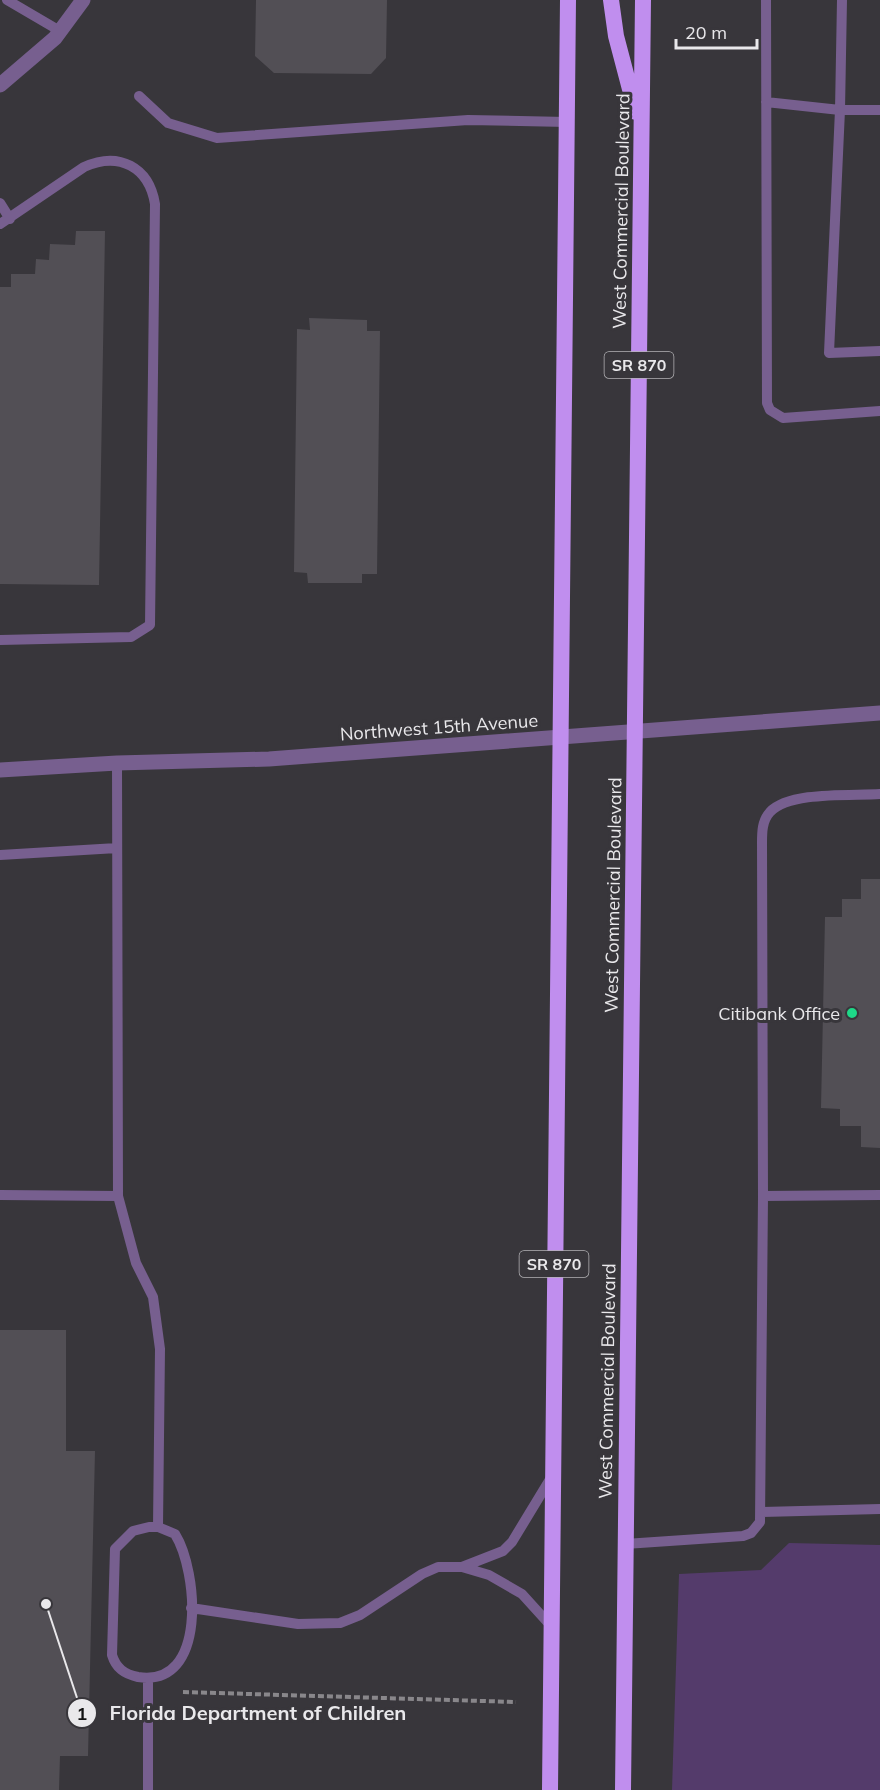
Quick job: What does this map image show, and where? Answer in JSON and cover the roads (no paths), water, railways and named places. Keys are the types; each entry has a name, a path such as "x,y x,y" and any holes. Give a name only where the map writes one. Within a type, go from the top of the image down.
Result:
{"highway":[{"name":"SR 870","path":"550,1790 568,0"},
{"path":"611,0 616,36 641,133"},
{"name":"West Commercial Boulevard","path":"623,1790 643,0"}],"street":[{"path":"0,85 60,31 82,0"},
{"name":"Northwest 15th Avenue","path":"0,770 117,763 269,759 880,713"}],"lane":[{"path":"7,0 60,31"},
{"path":"766,0 767,403 770,410 783,418 880,411"},
{"path":"842,0 840,110 829,353 880,351"},
{"path":"139,96 168,123 217,138 468,120 567,122"},
{"path":"766,102 840,110 880,110"},
{"path":"0,203 5,221 84,166 98,160 130,166 146,177 153,190 155,204 150,625 131,637 0,640"},
{"path":"117,763 118,1196 136,1263 153,1297 157,1320 160,1349 158,1527"},
{"path":"625,1544 743,1536 756,1528 762,1512 762,827 769,813 780,804 798,799 880,794"},
{"path":"0,855 117,848"},
{"path":"0,1195 118,1196"},
{"path":"763,1196 880,1195"},
{"path":"462,1567 503,1551 552,1476"},
{"path":"762,1512 880,1509"},
{"path":"158,1527 175,1534 183,1549 189,1573 192,1608 189,1640 184,1654 168,1674 158,1678 148,1678 122,1671 115,1664 112,1655 113,1557 121,1540 133,1531 158,1527"},
{"path":"192,1608 298,1624 340,1623 360,1615 422,1574 438,1567 462,1567 489,1575 522,1594 551,1626"},
{"path":"148,1678 148,1790"}],"place":[{"name":"Citibank Office","path":"852,1013"},
{"name":"Florida Department of Children","path":"46,1604"}]}
